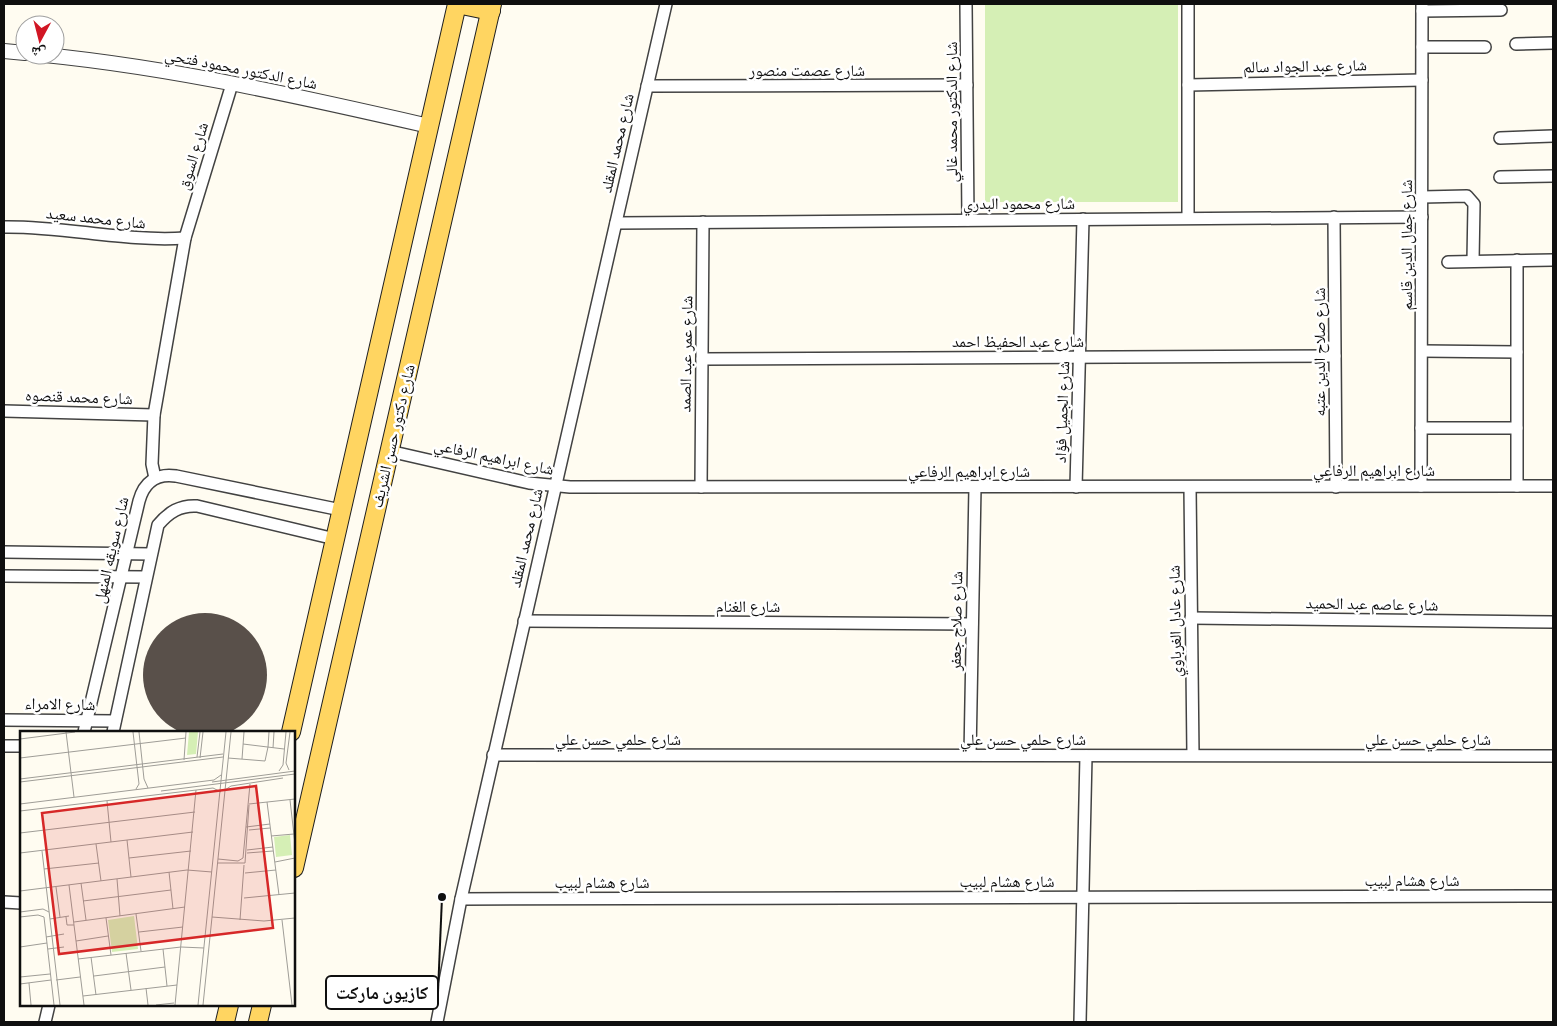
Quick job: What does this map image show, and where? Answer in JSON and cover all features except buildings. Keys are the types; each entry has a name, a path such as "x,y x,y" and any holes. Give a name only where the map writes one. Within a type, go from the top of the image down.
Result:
{"main road":[{"path":"457,4 491,7"},
{"name":"شارع دكتور حسن الشريف","path":"291,731 457,4"},
{"name":"شارع دكتور حسن الشريف","path":"295,864 491,7"},
{"path":"225,1022 229,1006"}],"street":[{"name":"شارع محمد المقلد","path":"437,1022 461,899 493,755 666,4"},
{"name":"شارع الدكتور محمد غالي","path":"966,4 968,220"},
{"path":"1188,4 1188,218"},
{"path":"1422,7 1502,10"},
{"name":"شارع جمال الدين قاسم","path":"1421,486 1422,7"},
{"path":"1516,44 1553,43"},
{"path":"1422,47 1485,47"},
{"name":"شارع الدكتور محمود فتحي","path":"65,58 232,84 429,126"},
{"name":"شارع عبد الجواد سالم","path":"1188,85 1422,80"},
{"name":"شارع السوق","path":"155,478 152,464 154,415 185,238 232,84"},
{"name":"شارع عصمت منصور","path":"647,86 967,85"},
{"path":"1500,138 1553,136"},
{"path":"1500,177 1553,176"},
{"path":"1422,197 1467,196 1472,199 1474,204 1474,261"},
{"name":"شارع صلاح الدين عتبه","path":"1334,217 1336,487"},
{"name":"شارع محمود البدري","path":"616,223 1422,217"},
{"name":"شارع الجميل فؤاد","path":"1076,487 1083,219"},
{"name":"شارع عمر عبد الصمد","path":"700,487 703,222"},
{"name":"شارع محمد سعيد","path":"4,227 48,228 148,240 185,238"},
{"path":"1516,260 1517,486"},
{"path":"1448,262 1553,260"},
{"path":"1422,352 1517,352"},
{"name":"شارع عبد الحفيظ احمد","path":"702,359 1335,356"},
{"name":"شارع محمد قنصوه","path":"4,411 154,415"},
{"path":"1422,428 1517,428"},
{"name":"شارع ابراهيم الرفاعي","path":"389,451 555,486 1553,486"},
{"path":"155,478 176,476 341,510"},
{"name":"شارع سويقه المنهل","path":"86,727 141,495 148,484 155,478"},
{"name":"شارع عادل الغرباوي","path":"1190,486 1193,756"},
{"name":"شارع صلاح جعفر","path":"970,756 975,487"},
{"path":"114,727 158,525 170,513 190,506 335,539"},
{"path":"4,552 151,554"},
{"path":"4,576 146,577"},
{"name":"شارع عاصم عبد الحميد","path":"1191,618 1553,622"},
{"name":"شارع الغنام","path":"524,621 972,624"},
{"name":"شارع الامراء","path":"4,720 86,727 114,727"},
{"path":"4,746 20,746"},
{"name":"شارع حلمي حسن علي","path":"493,755 1553,756"},
{"path":"1080,1022 1086,756"},
{"name":"شارع هشام لبيب","path":"461,899 1553,896"},
{"path":"4,902 20,903"},
{"path":"45,1022 49,1006"}],"green space":[{"path":"985,4 1178,4 1178,202 985,202"}],"place":[{"name":"كازيون ماركت","path":"442,897"}]}
